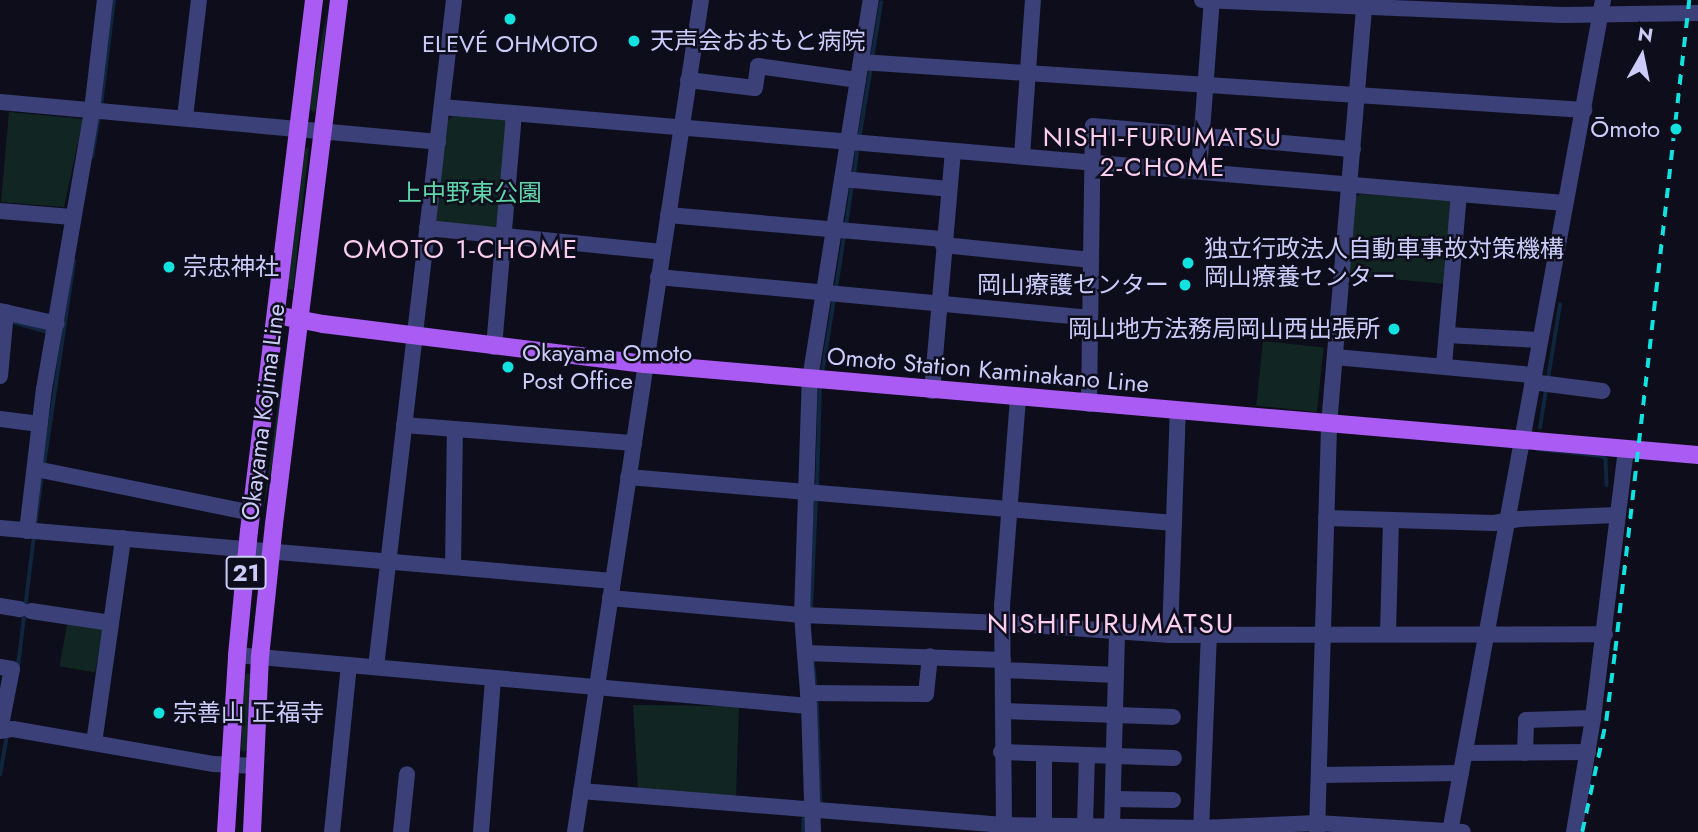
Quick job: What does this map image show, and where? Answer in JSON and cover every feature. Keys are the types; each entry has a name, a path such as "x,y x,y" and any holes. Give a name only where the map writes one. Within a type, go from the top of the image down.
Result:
{"main road":[{"name":"Okayama Kojima Line","path":"226,832 237,655 248,550 314,0"},
{"name":"Okayama Kojima Line","path":"252,832 260,657 339,0"},
{"name":"Omoto Station Kaminakano Line","path":"276,315 414,336 645,364 932,391 1698,455"}],"street":[{"path":"32,531 41,470 40,424 72,217 98,110 105,0"},
{"path":"185,117 199,0"},
{"path":"376,667 454,0"},
{"path":"575,832 701,0"},
{"path":"813,832 812,696 808,615 814,493 810,379 831,295 855,143 858,80 868,62 871,0"},
{"path":"1021,156 1034,0"},
{"path":"1202,0 1602,7 1698,13"},
{"path":"1199,171 1212,0"},
{"path":"1317,827 1329,425 1365,3"},
{"path":"582,791 1000,827 1085,824 1201,830 1317,827 1454,832 1461,773 1506,521 1522,441 1540,381 1539,340 1602,7"},
{"path":"868,62 1584,110"},
{"path":"688,80 755,88 758,66 858,80"},
{"path":"0,102 438,142"},
{"path":"442,107 1564,204"},
{"path":"494,346 514,114"},
{"path":"1089,404 1094,127 1353,149"},
{"path":"932,391 953,151"},
{"path":"849,180 949,190"},
{"path":"1444,365 1459,194"},
{"path":"0,211 72,217"},
{"path":"668,215 841,230 1091,260"},
{"path":"427,228 662,251"},
{"path":"658,278 1090,318"},
{"path":"1,365 4,315 57,324"},
{"path":"1447,335 1539,340"},
{"path":"1335,357 1444,365 1602,391"},
{"path":"1000,827 1003,623 1018,398"},
{"path":"1170,635 1178,411"},
{"path":"0,419 40,424"},
{"path":"404,425 634,443"},
{"path":"453,567 455,429"},
{"path":"1574,832 1605,634 1626,450"},
{"path":"41,470 252,513"},
{"path":"628,477 1174,523"},
{"path":"1326,519 1506,521 1617,515"},
{"path":"1388,634 1391,521"},
{"path":"0,528 453,567 808,615 1003,623 1209,636 1605,634"},
{"path":"94,743 123,538"},
{"path":"0,606 111,623"},
{"path":"1112,825 1116,631"},
{"path":"1201,830 1209,636"},
{"path":"810,653 930,656 1116,674"},
{"path":"237,655 597,687 812,696 926,694 930,656"},
{"path":"332,832 349,665"},
{"path":"0,667 12,669 4,730 230,766 255,766"},
{"path":"481,832 493,678"},
{"path":"1003,711 1173,717"},
{"path":"1525,753 1526,720 1593,718"},
{"path":"1001,752 1174,758"},
{"path":"1465,753 1588,752"},
{"path":"1044,754 1044,826"},
{"path":"1085,824 1087,755"},
{"path":"1319,775 1461,773"},
{"path":"401,832 407,774"},
{"path":"1113,799 1172,800"}],"green space":[{"path":"328,8 316,109 314,113 309,108"},
{"path":"9,112 83,119 64,207 1,202"},
{"name":"上中野東公園","path":"454,115 507,120 500,227 439,225 434,220 446,122"},
{"path":"309,147 293,290 288,289 305,149"},
{"path":"1361,194 1455,201 1447,284 1348,275 1354,198"},
{"path":"1263,341 1324,347 1317,412 1256,406"},
{"path":"285,356 276,444 262,516"},
{"path":"68,619 103,625 95,673 60,666"},
{"path":"245,675 251,675 247,750 243,752"},
{"path":"633,705 739,706 736,797 638,788"}],"waterway":[{"path":"101,106 114,0"},
{"path":"872,60 881,3"},
{"path":"859,139 871,67"},
{"path":"92,157 99,117"},
{"path":"854,174 858,147"},
{"path":"846,226 852,185"},
{"path":"836,288 844,237"},
{"path":"44,465 74,261"},
{"path":"822,374 834,299"},
{"path":"1548,379 1560,305"},
{"path":"13,322 48,332"},
{"path":"817,487 820,387"},
{"path":"1540,428 1546,390"},
{"path":"1537,449 1602,456 1606,459 1607,485"},
{"path":"35,527 42,476"},
{"path":"811,609 816,498"},
{"path":"18,666 34,535"},
{"path":"813,659 816,689"},
{"path":"817,697 821,804"},
{"path":"0,775 7,736"},
{"path":"804,819 804,832"}],"railway":[{"path":"1582,832 1606,721 1689,0"}],"place":[{"name":"ELEVÉ OHMOTO","path":"510,19"},
{"name":"天声会おおもと病院","path":"634,41"},
{"name":"Ōmoto","path":"1676,129"},
{"name":"独立行政法人自動車事故対策機構 岡山療養センター","path":"1188,263"},
{"name":"宗忠神社","path":"169,267"},
{"name":"岡山療護センター","path":"1185,285"},
{"name":"岡山地方法務局岡山西出張所","path":"1394,329"},
{"name":"Okayama Omoto Post Office","path":"508,367"},
{"name":"宗善山 正福寺","path":"159,713"}],"district":[{"name":"NISHI-FURUMATSU 2-CHOME","path":"1163,153"},
{"name":"OMOTO 1-CHOME","path":"461,250"},
{"name":"NISHIFURUMATSU","path":"1111,624"}]}
